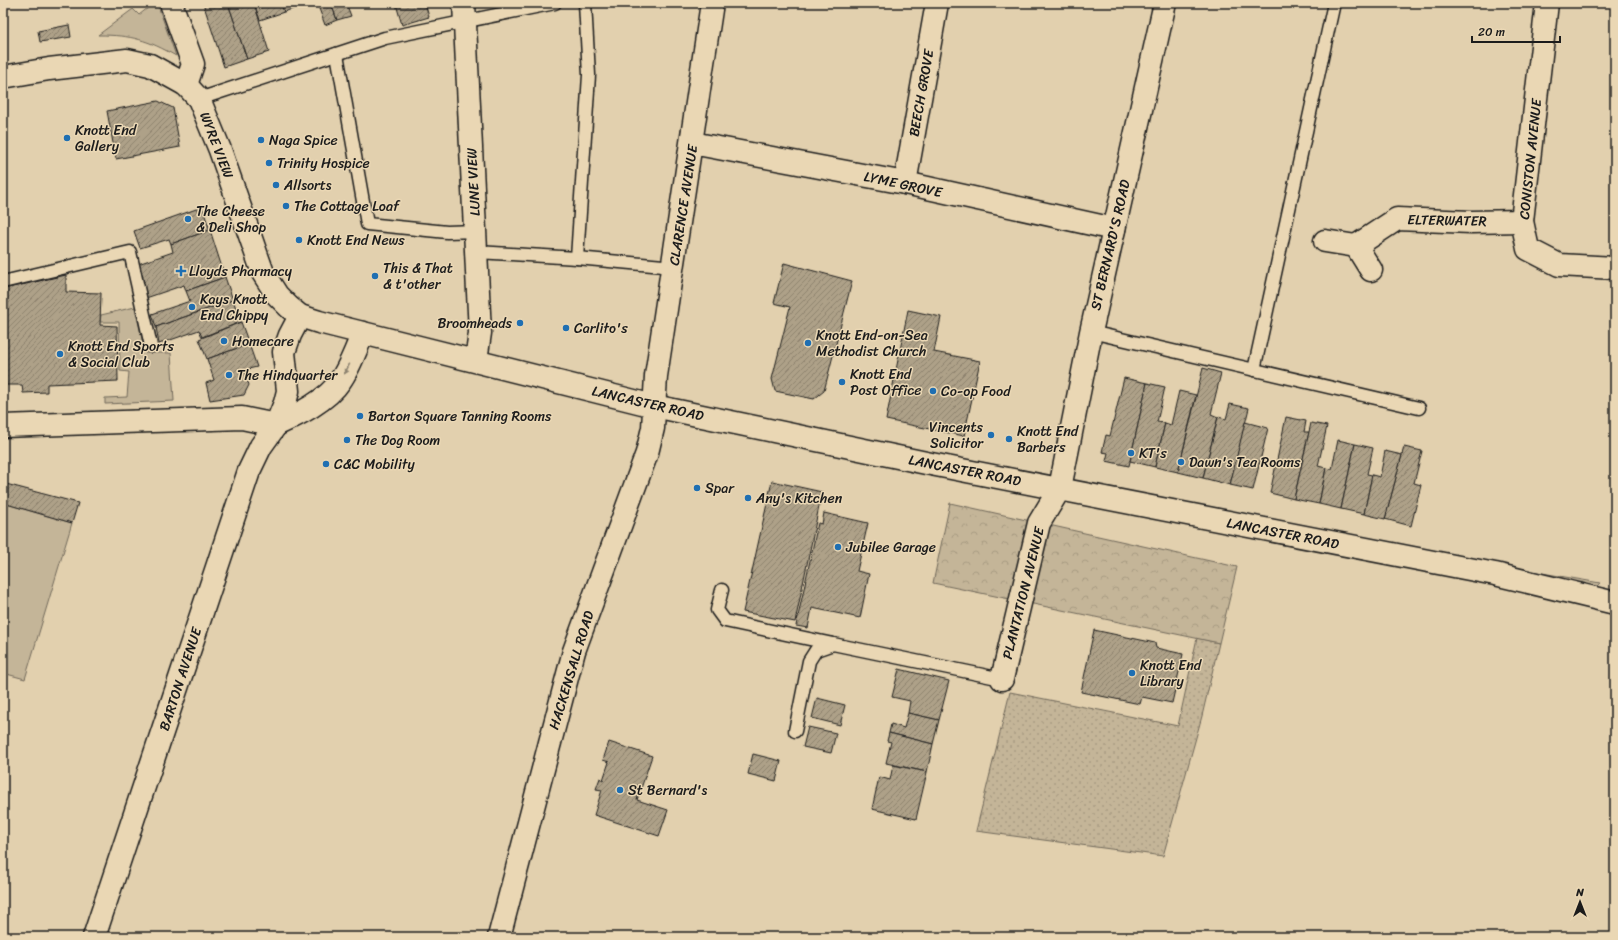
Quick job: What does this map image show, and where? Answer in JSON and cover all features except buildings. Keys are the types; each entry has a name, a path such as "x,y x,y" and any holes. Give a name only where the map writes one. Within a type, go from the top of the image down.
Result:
{"street":[{"path":"171,3 193,64 193,92"},
{"name":"CLARENCE AVENUE","path":"654,406 656,376 674,267 712,3"},
{"name":"BEECH GROVE","path":"905,183 937,3"},
{"name":"ST BERNARD'S ROAD","path":"1060,488 1091,332 1165,3"},
{"name":"CONISTON AVENUE","path":"1546,3 1522,221 1528,249 1559,265 1615,268"},
{"name":"LUNE VIEW","path":"465,12 480,333 476,360"},
{"path":"3,77 49,69 127,60 150,65 193,92"},
{"name":"WYRE VIEW","path":"193,92 220,150 263,273 277,295 309,319"},
{"name":"LYME GROVE","path":"692,143 905,183 1114,229"},
{"name":"ELTERWATER","path":"1356,246 1397,219 1471,222 1522,221"},
{"path":"1326,241 1356,246 1371,270"},
{"path":"276,425 288,391 284,352 290,335 309,319"},
{"name":"LANCASTER ROAD","path":"309,319 654,406 931,464 1495,574 1615,603"},
{"path":"3,426 242,418 276,425 310,407 339,382 363,333"},
{"name":"HACKENSALL ROAD","path":"499,937 574,651 647,453 653,428 654,406"},
{"name":"BARTON AVENUE","path":"94,937 249,471 261,446 276,425"},
{"name":"PLANTATION AVENUE","path":"1002,679 1039,523 1060,488"}],"lane":[{"path":"193,92 337,54 465,12 554,3"},
{"path":"577,258 588,75 585,3"},
{"path":"1254,370 1334,3"},
{"path":"337,54 367,224 447,232 476,242 577,258 674,267"},
{"path":"3,282 130,252 151,346"},
{"path":"1091,332 1420,408"},
{"path":"722,590 717,610 725,621 1002,679"},
{"path":"795,731 809,661 816,650 833,644"}],"green space":[{"path":"154,3 157,3 176,56 148,42 130,37 98,35 133,9 139,15"},
{"path":"135,307 145,353 171,353 174,401 105,404 105,398 127,397 129,372 120,371 119,322 100,322 101,315"},
{"path":"3,503 72,523 25,679 3,673"},
{"path":"950,503 1237,567 1219,643 933,583"},
{"path":"1519,569 1600,583 1596,587"},
{"path":"1197,638 1219,643 1202,716 1163,856 976,831 1010,692 1178,726"}],"place":[{"name":"Knott End Gallery","path":"67,138"},
{"name":"Naga Spice","path":"261,140"},
{"name":"Trinity Hospice","path":"269,163"},
{"name":"Allsorts","path":"276,185"},
{"name":"The Cottage Loaf","path":"286,206"},
{"name":"The Cheese & Deli Shop","path":"188,219"},
{"name":"Knott End News","path":"299,240"},
{"name":"Lloyds Pharmacy","path":"181,271"},
{"name":"This & That & t'other","path":"375,276"},
{"name":"Kays Knott End Chippy","path":"192,307"},
{"name":"Broomheads","path":"520,323"},
{"name":"Carlito's","path":"566,328"},
{"name":"Homecare","path":"224,341"},
{"name":"Knott End-on-Sea Methodist Church","path":"808,343"},
{"name":"Knott End Sports & Social Club","path":"60,354"},
{"name":"The Hindquarter","path":"229,375"},
{"name":"Knott End Post Office","path":"842,382"},
{"name":"Co-op Food","path":"933,391"},
{"name":"Barton Square Tanning Rooms","path":"360,416"},
{"name":"Vincents Solicitor","path":"991,435"},
{"name":"Knott End Barbers","path":"1009,439"},
{"name":"The Dog Room","path":"347,440"},
{"name":"KT's","path":"1131,453"},
{"name":"Dawn's Tea Rooms","path":"1181,462"},
{"name":"C&C Mobility","path":"326,464"},
{"name":"Spar","path":"697,488"},
{"name":"Any's Kitchen","path":"748,498"},
{"name":"Jubilee Garage","path":"838,547"},
{"name":"Knott End Library","path":"1132,673"},
{"name":"St Bernard's","path":"620,790"}]}
